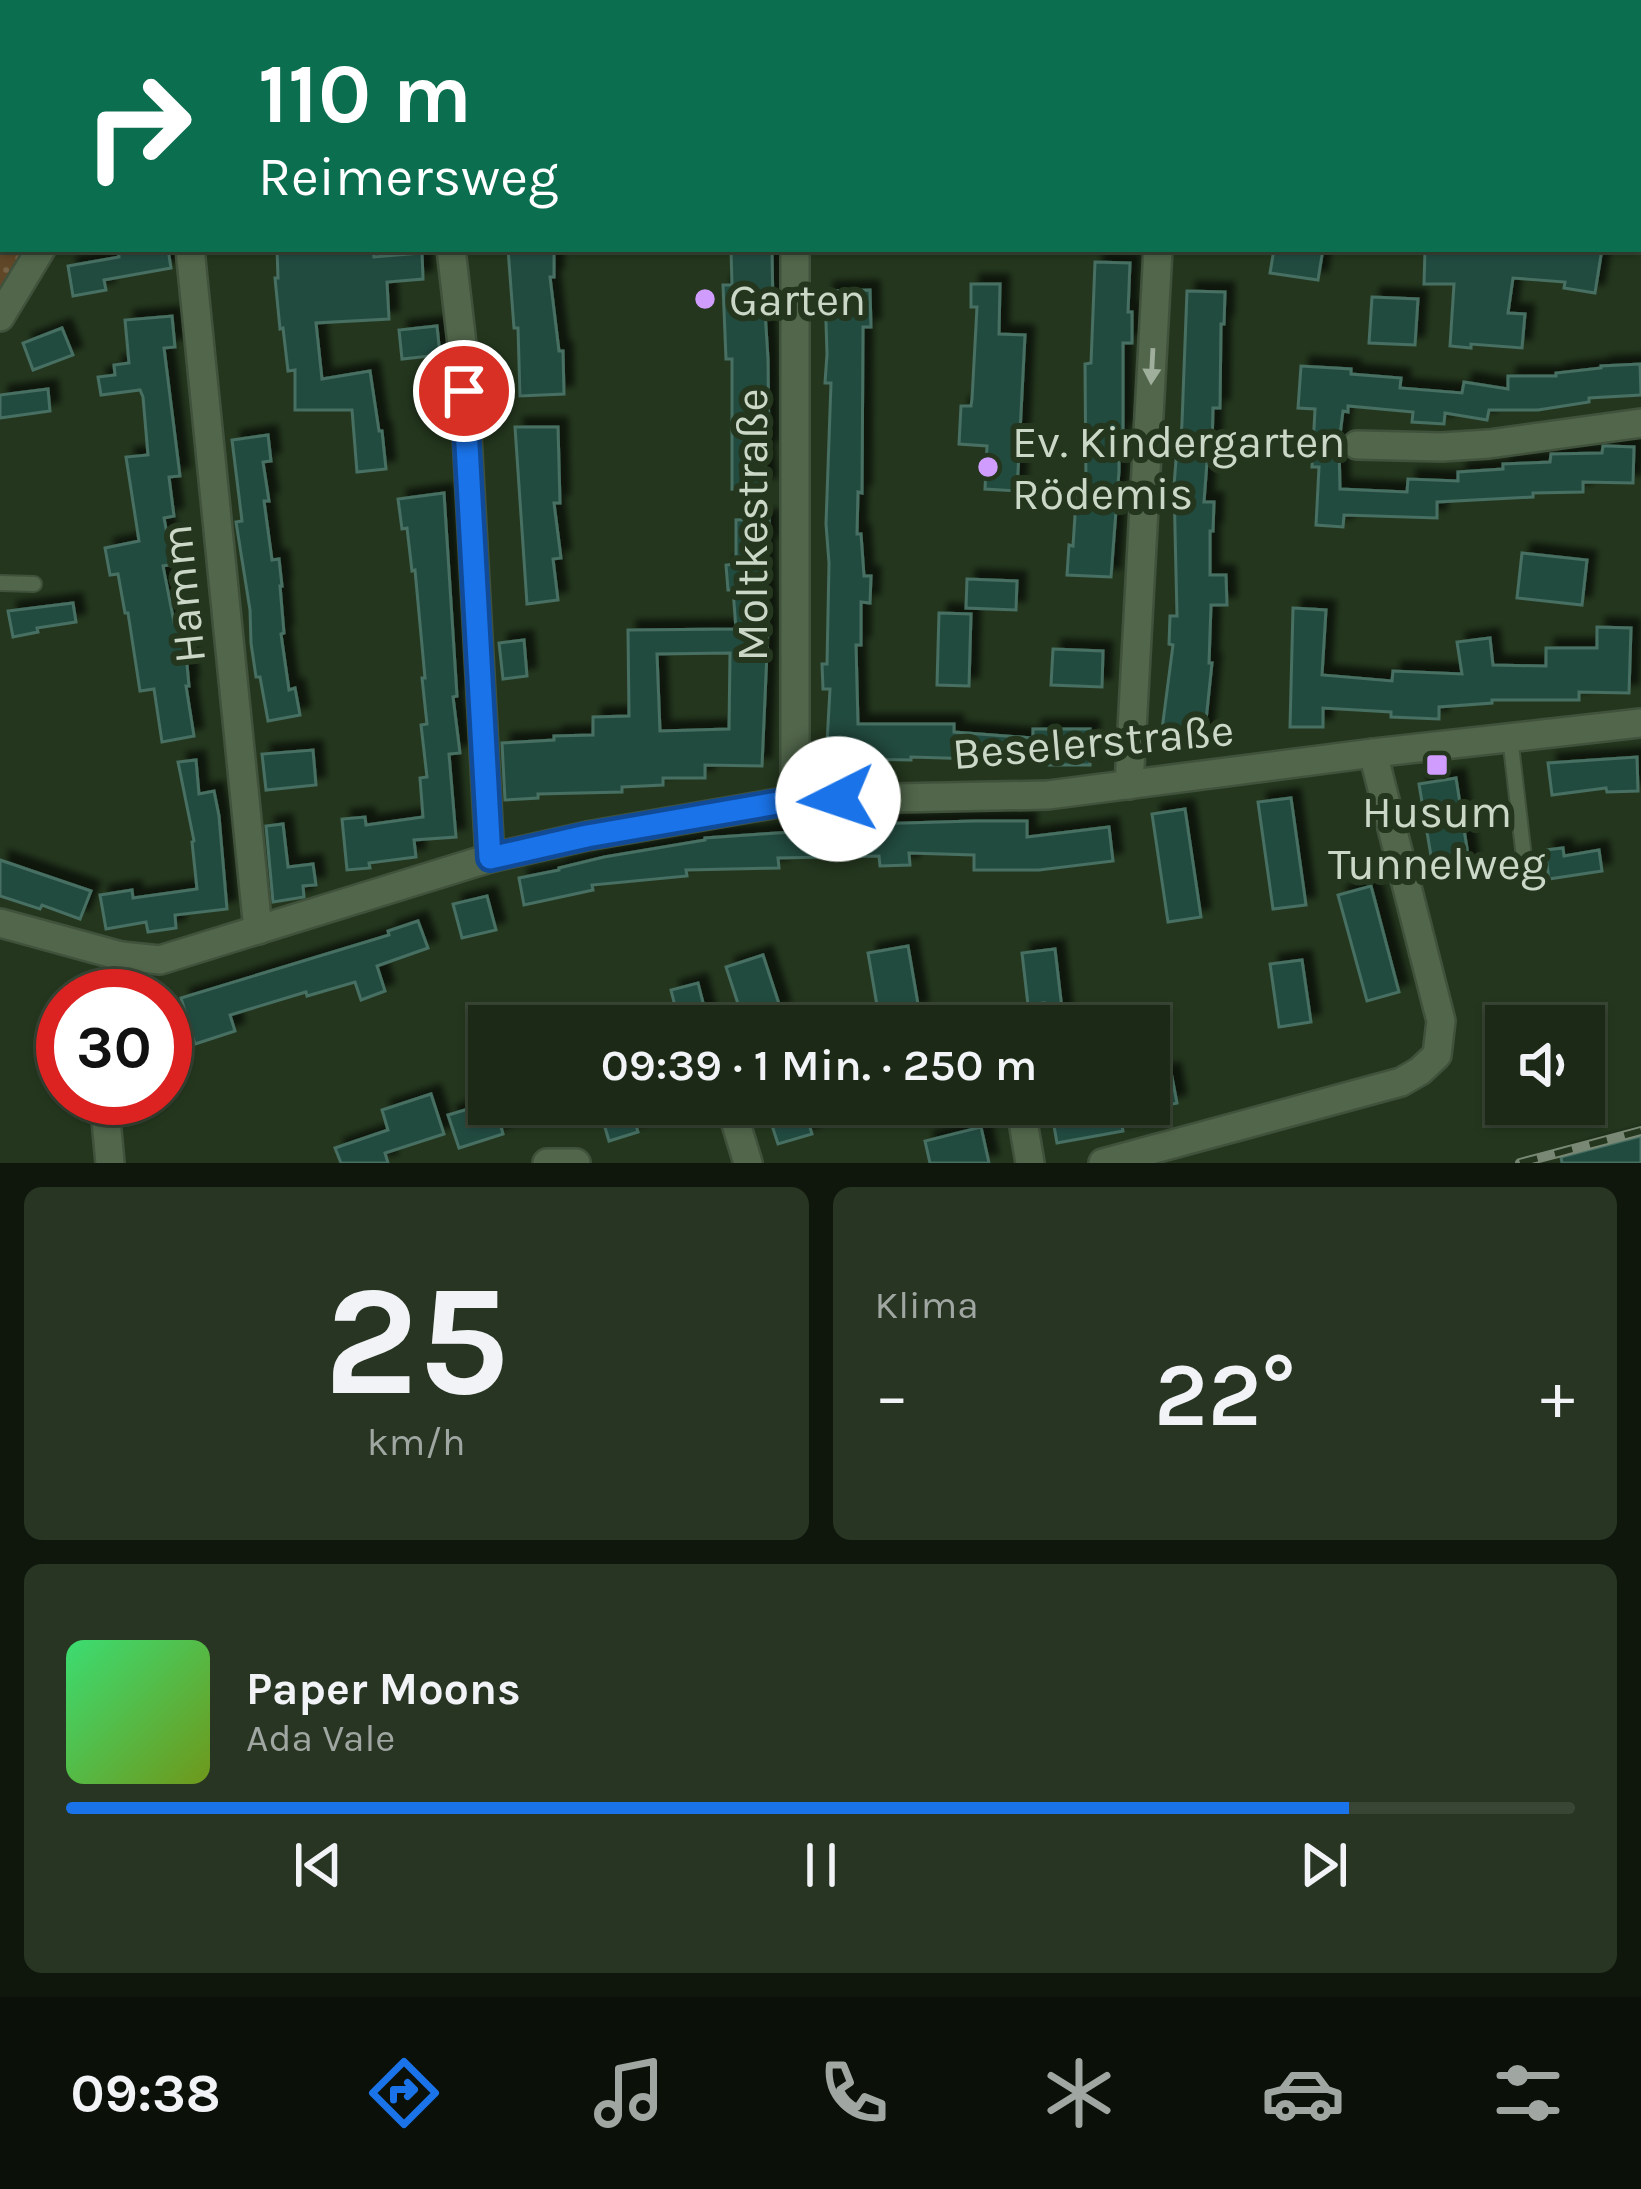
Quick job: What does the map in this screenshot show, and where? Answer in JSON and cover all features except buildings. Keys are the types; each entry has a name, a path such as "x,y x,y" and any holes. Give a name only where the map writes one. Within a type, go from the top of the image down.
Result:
{"street":[{"path":"0,317 38,252"},
{"name":"Hamm","path":"190,252 258,930"},
{"path":"451,252 462,344 490,858"},
{"name":"Moltkestraße","path":"795,252 795,800"},
{"path":"1129,785 1158,252"},
{"path":"1357,445 1489,444 1641,423"},
{"name":"Beselerstraße","path":"0,923 121,956 160,960 490,858 795,800 1048,795 1641,723"},
{"path":"1102,1163 1401,1082 1438,1055 1441,1021 1373,753"},
{"path":"119,969 121,956"},
{"path":"106,1125 110,1163"},
{"path":"736,1125 748,1163"},
{"path":"1024,1125 1030,1163"},
{"path":"547,1163 576,1163"}],"lane":[{"path":"0,583 34,584"},
{"path":"1510,737 1527,883"}],"shaded area":[{"path":"0,252 21,252 0,289"}],"railway":[{"path":"1520,1163 1641,1131"}],"place":[{"name":"Garten","path":"705,299"},
{"name":"Ev. Kindergarten Rödemis","path":"988,467"},
{"name":"Husum Tunnelweg","path":"1437,765"}],"route":[{"path":"464,391 490,858 795,800 838,799"}]}
